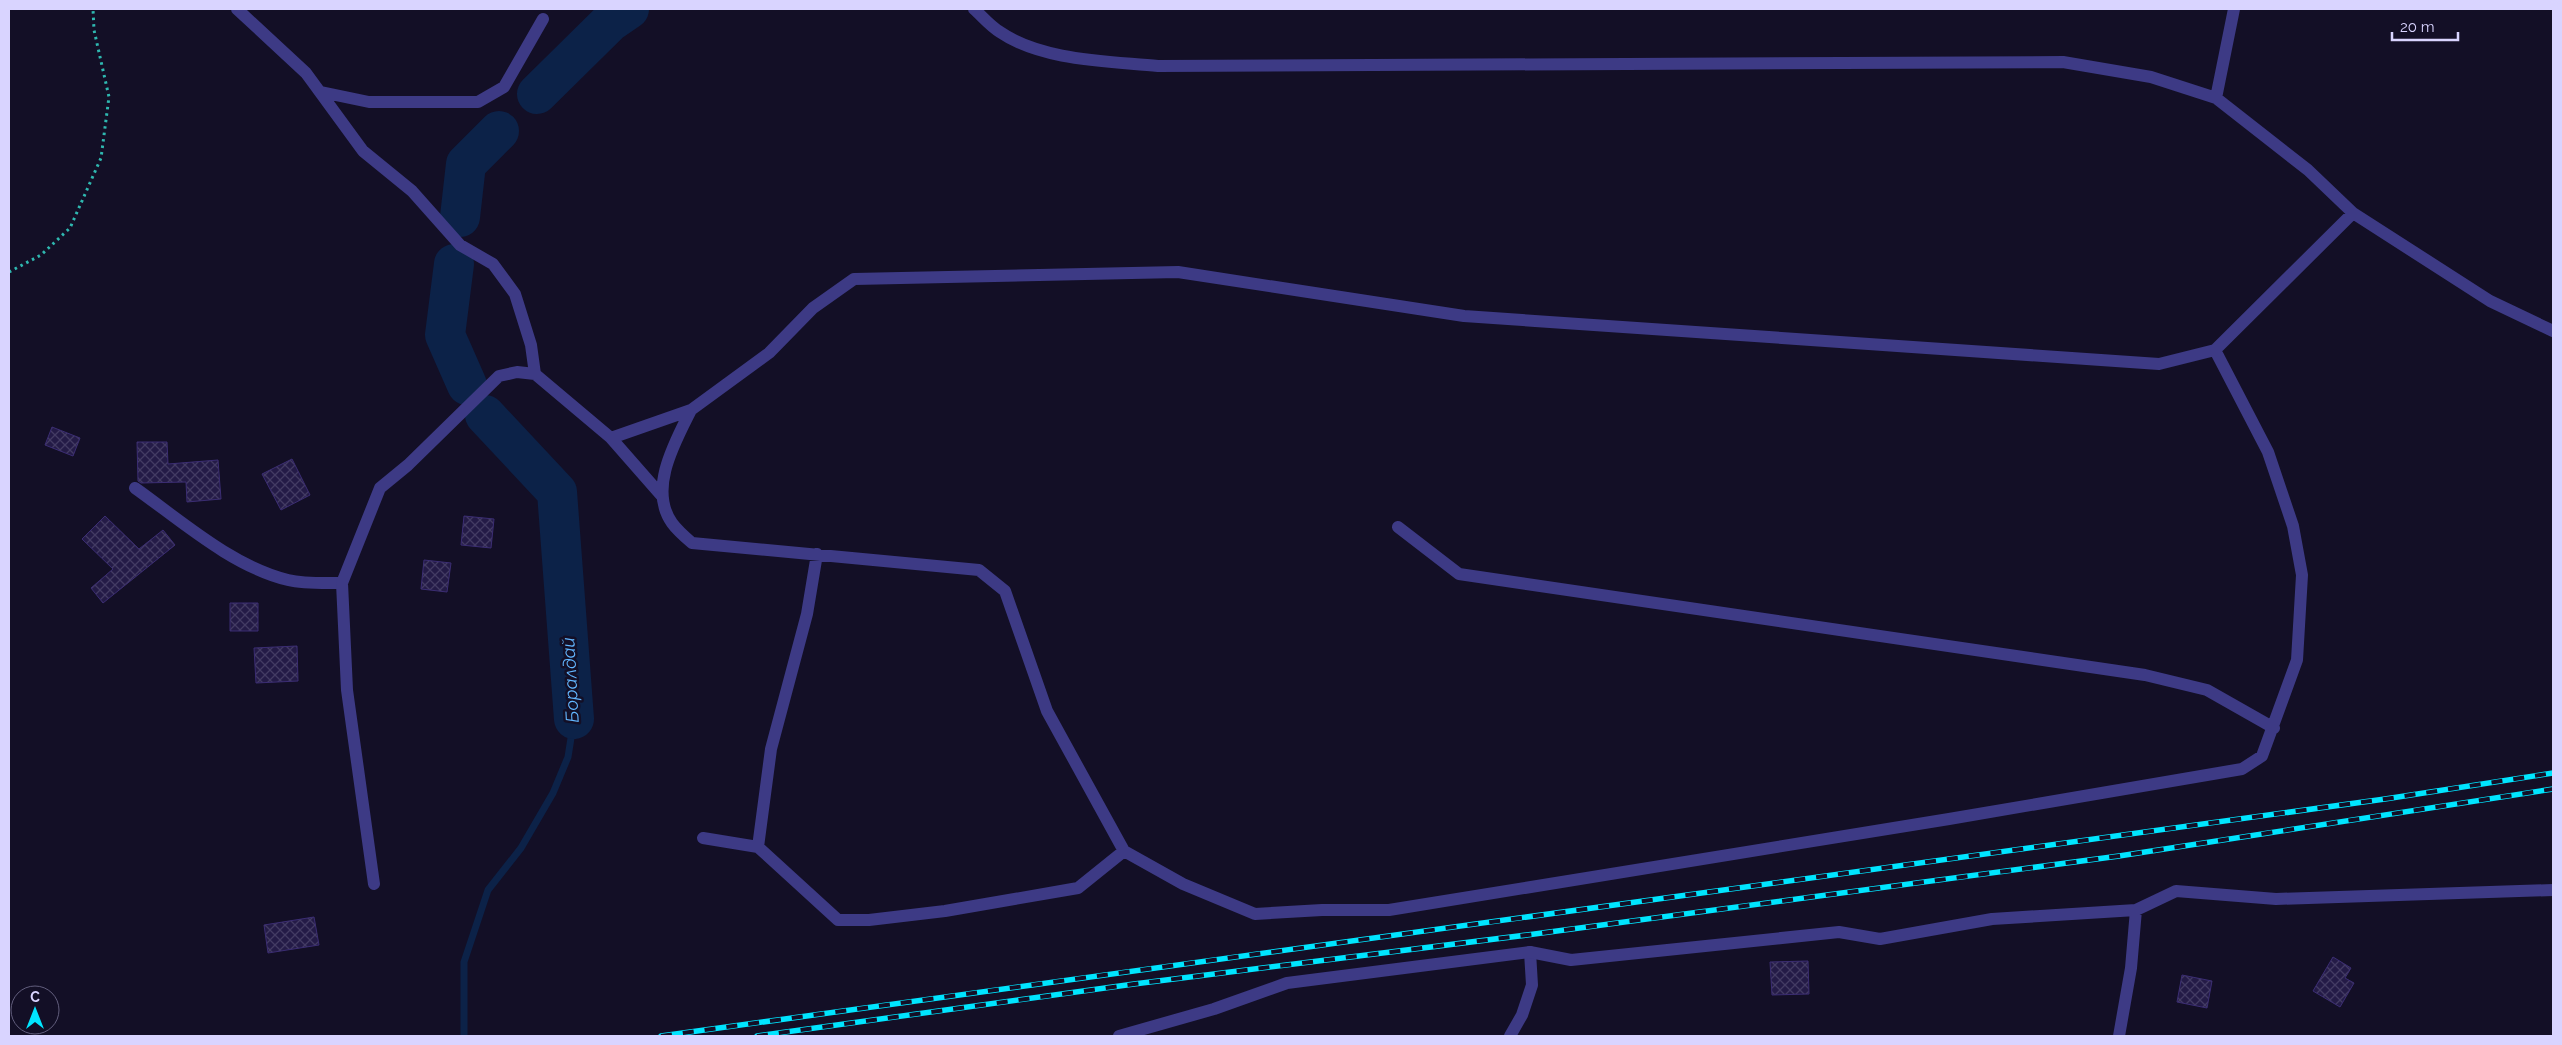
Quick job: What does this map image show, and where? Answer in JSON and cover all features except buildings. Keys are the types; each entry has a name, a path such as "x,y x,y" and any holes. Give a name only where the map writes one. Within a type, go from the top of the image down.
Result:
{"street":[{"path":"237,9 306,73 321,92 341,124 363,151 412,191 460,245 493,264 515,294 531,345 535,374"},
{"path":"974,9 1000,32 1026,46 1073,58 1158,66 2062,62 2151,77 2216,98 2308,170 2353,213 2490,300 2553,331"},
{"path":"2216,98 2234,9"},
{"path":"321,92 369,102 478,102 504,87 543,19"},
{"path":"611,438 691,410 769,353 813,308 854,279 1178,272 1464,316 2159,364 2215,350 2353,213"},
{"path":"374,884 347,690 342,584 380,488 408,465 499,376 517,372 535,374 611,438 661,495 672,523 692,543 979,570 1005,591 1047,711 1124,851 1183,884 1256,914 1322,910 1389,910 1949,820 2242,769 2262,756 2274,728 2297,660 2302,575 2293,526 2268,452 2215,350"},
{"path":"661,495 672,450 691,410"},
{"path":"134,488 204,538 254,569 289,580 342,584"},
{"path":"1398,527 1459,574 2145,675 2207,690 2274,728"},
{"path":"758,847 771,749 807,614 817,554"},
{"path":"703,838 758,847 838,920 869,920 945,911 1078,888 1124,851"},
{"path":"1119,1036 1214,1009 1287,983 1530,952 1571,960 1839,932 1880,939 1992,919 2136,910 2176,891 2276,899 2553,890"},
{"path":"2119,1036 2131,968 2136,910"},
{"path":"1510,1036 1522,1015 1532,985 1530,952"}],"path":[{"path":"9,272 41,255 70,228 101,158 109,96 94,30 93,9"}],"waterway":[{"name":"Боралдай","path":"537,94 610,22 629,9"},
{"name":"Боралдай","path":"460,217 466,164 499,131"},
{"name":"Боралдай","path":"454,264 445,335 467,385"},
{"name":"Боралдай","path":"485,415 557,492 574,719"},
{"name":"Боралдай","path":"464,1036 464,962 488,890 521,848 553,793 568,757 574,719"}],"railway":[{"path":"661,1036 2385,799 2553,773"},
{"path":"757,1036 1134,984 1527,935 2119,856 2553,789"}]}
